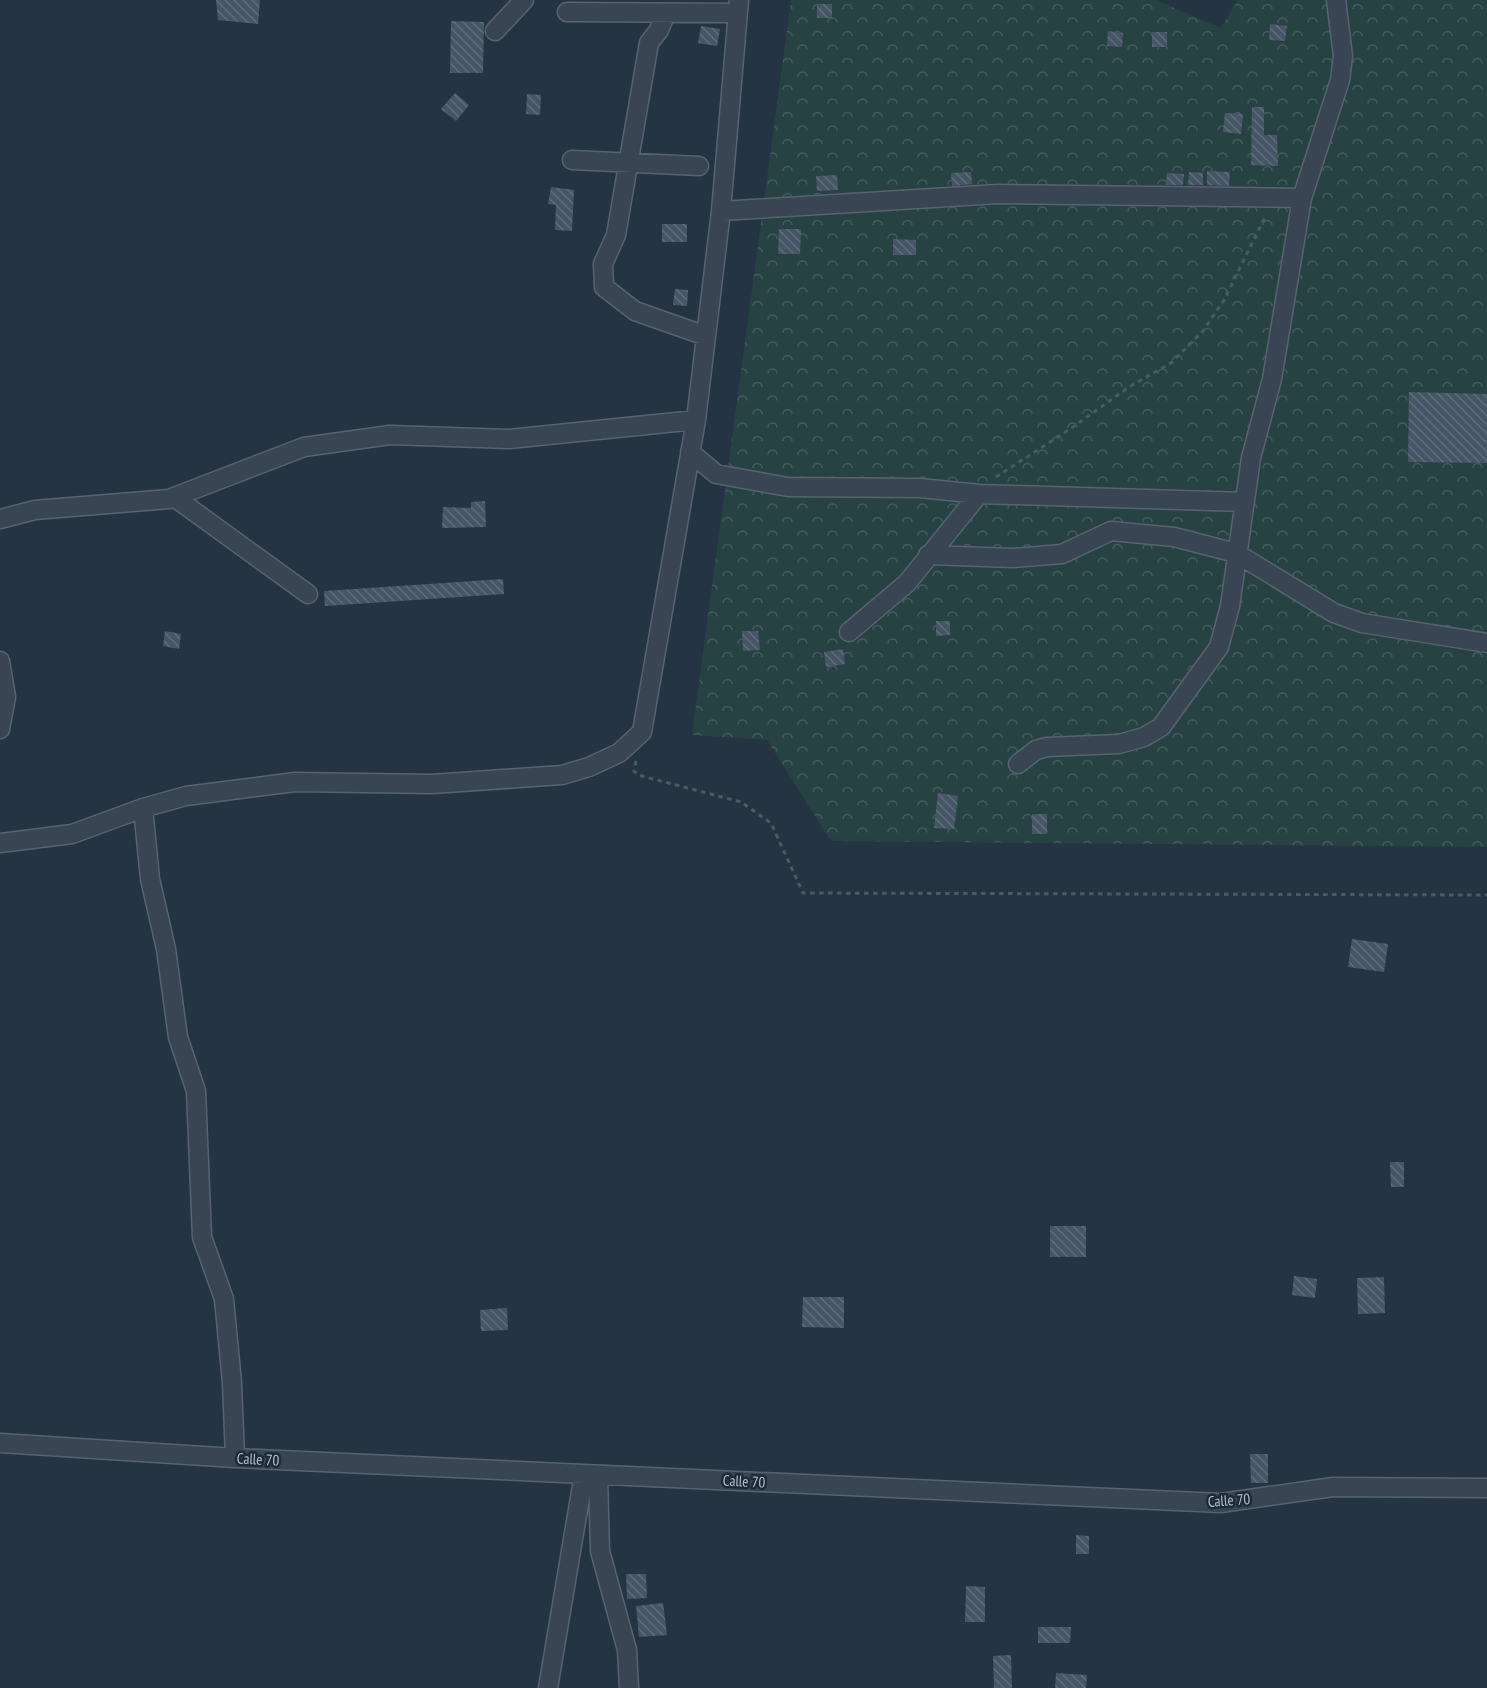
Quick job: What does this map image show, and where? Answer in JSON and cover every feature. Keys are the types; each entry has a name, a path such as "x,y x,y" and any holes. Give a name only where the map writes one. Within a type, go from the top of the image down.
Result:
{"street":[{"path":"495,31 524,0"},
{"path":"1018,764 1036,750 1047,747 1119,744 1144,736 1161,727 1219,647 1230,606 1251,458 1272,379 1302,198 1340,80 1343,56 1336,0"},
{"path":"0,843 72,834 143,808 186,796 296,782 432,784 562,775 589,767 619,753 642,732 696,420 721,211 738,6 666,13 567,12"},
{"path":"666,13 659,30 649,43 616,235 603,264 604,287 635,310 706,336"},
{"path":"572,160 699,166"},
{"path":"721,211 998,194 1302,198"},
{"path":"0,519 35,510 174,497 304,447 390,435 509,440 696,420"},
{"path":"690,452 716,474 788,486 920,488 979,494 1245,502"},
{"path":"849,632 907,583 979,494"},
{"path":"174,497 308,594"},
{"path":"928,555 1013,558 1062,554 1117,531 1174,537 1236,553 1334,613 1362,623 1487,643"},
{"path":"0,661 6,697 0,729"},
{"path":"143,808 150,879 166,949 178,1037 196,1091 202,1237 224,1299 232,1383 235,1458"},
{"name":"Calle 70","path":"0,1443 235,1458 1221,1503 1333,1487 1487,1488"},
{"path":"548,1688 591,1474"},
{"path":"591,1474 600,1551 627,1650 629,1688"}],"path":[{"path":"979,494 992,480 1129,387 1171,363 1203,331 1224,300 1275,197"},
{"path":"642,732 634,771 638,775 741,802 771,823 803,892 1487,895"}],"green space":[{"path":"791,0 1156,0 1221,28 1238,0 1487,0 1487,847 831,841 767,740 692,735"}],"building":[{"path":"216,0 260,0 258,24 218,20"},
{"path":"817,4 832,4 832,18 817,18"},
{"path":"451,21 484,22 483,73 450,73"},
{"path":"1270,24 1287,26 1285,41 1269,40"},
{"path":"701,26 720,29 717,46 698,43"},
{"path":"1108,31 1123,33 1122,47 1107,46"},
{"path":"1152,32 1167,32 1167,47 1152,47"},
{"path":"455,93 469,105 456,121 441,109"},
{"path":"527,94 541,95 540,115 526,114"},
{"path":"1252,107 1264,107 1264,135 1277,135 1278,166 1251,165"},
{"path":"1225,113 1243,114 1241,134 1223,132"},
{"path":"1207,171 1230,172 1229,186 1207,185"},
{"path":"971,172 972,184 952,186 951,173"},
{"path":"1189,172 1203,173 1203,185 1188,185"},
{"path":"1167,173 1184,174 1183,185 1166,185"},
{"path":"837,175 838,190 817,191 816,176"},
{"path":"551,187 574,190 572,231 555,230 556,205 548,204"},
{"path":"662,224 687,224 687,242 662,242"},
{"path":"779,229 801,229 800,254 778,254"},
{"path":"893,239 916,240 916,255 893,255"},
{"path":"675,289 688,290 687,306 673,305"},
{"path":"1409,392 1487,394 1487,463 1408,462"},
{"path":"485,501 486,527 442,528 443,507 471,508 471,502"},
{"path":"503,579 504,594 325,606 324,591"},
{"path":"936,621 950,621 950,635 936,636"},
{"path":"165,631 181,634 179,649 163,646"},
{"path":"742,631 758,631 760,650 743,651"},
{"path":"843,649 845,664 826,667 824,652"},
{"path":"938,793 958,796 954,829 934,828"},
{"path":"1032,814 1047,814 1047,834 1032,834"},
{"path":"1352,939 1388,944 1384,972 1348,967"},
{"path":"1390,1162 1404,1162 1404,1187 1391,1187"},
{"path":"1050,1226 1086,1226 1086,1257 1050,1257"},
{"path":"1294,1276 1317,1279 1315,1298 1292,1295"},
{"path":"1384,1277 1385,1313 1358,1314 1357,1278"},
{"path":"803,1297 844,1297 844,1328 802,1327"},
{"path":"507,1308 508,1330 481,1331 480,1310"},
{"path":"1250,1454 1268,1454 1268,1483 1251,1483"},
{"path":"1076,1535 1089,1536 1089,1554 1076,1554"},
{"path":"626,1574 646,1574 647,1598 627,1599"},
{"path":"966,1586 985,1587 985,1622 965,1622"},
{"path":"663,1603 667,1635 639,1637 636,1606"},
{"path":"1038,1627 1071,1627 1070,1643 1038,1643"},
{"path":"1011,1655 1012,1688 994,1688 993,1656"},
{"path":"1056,1673 1087,1675 1086,1688 1055,1688"}]}
